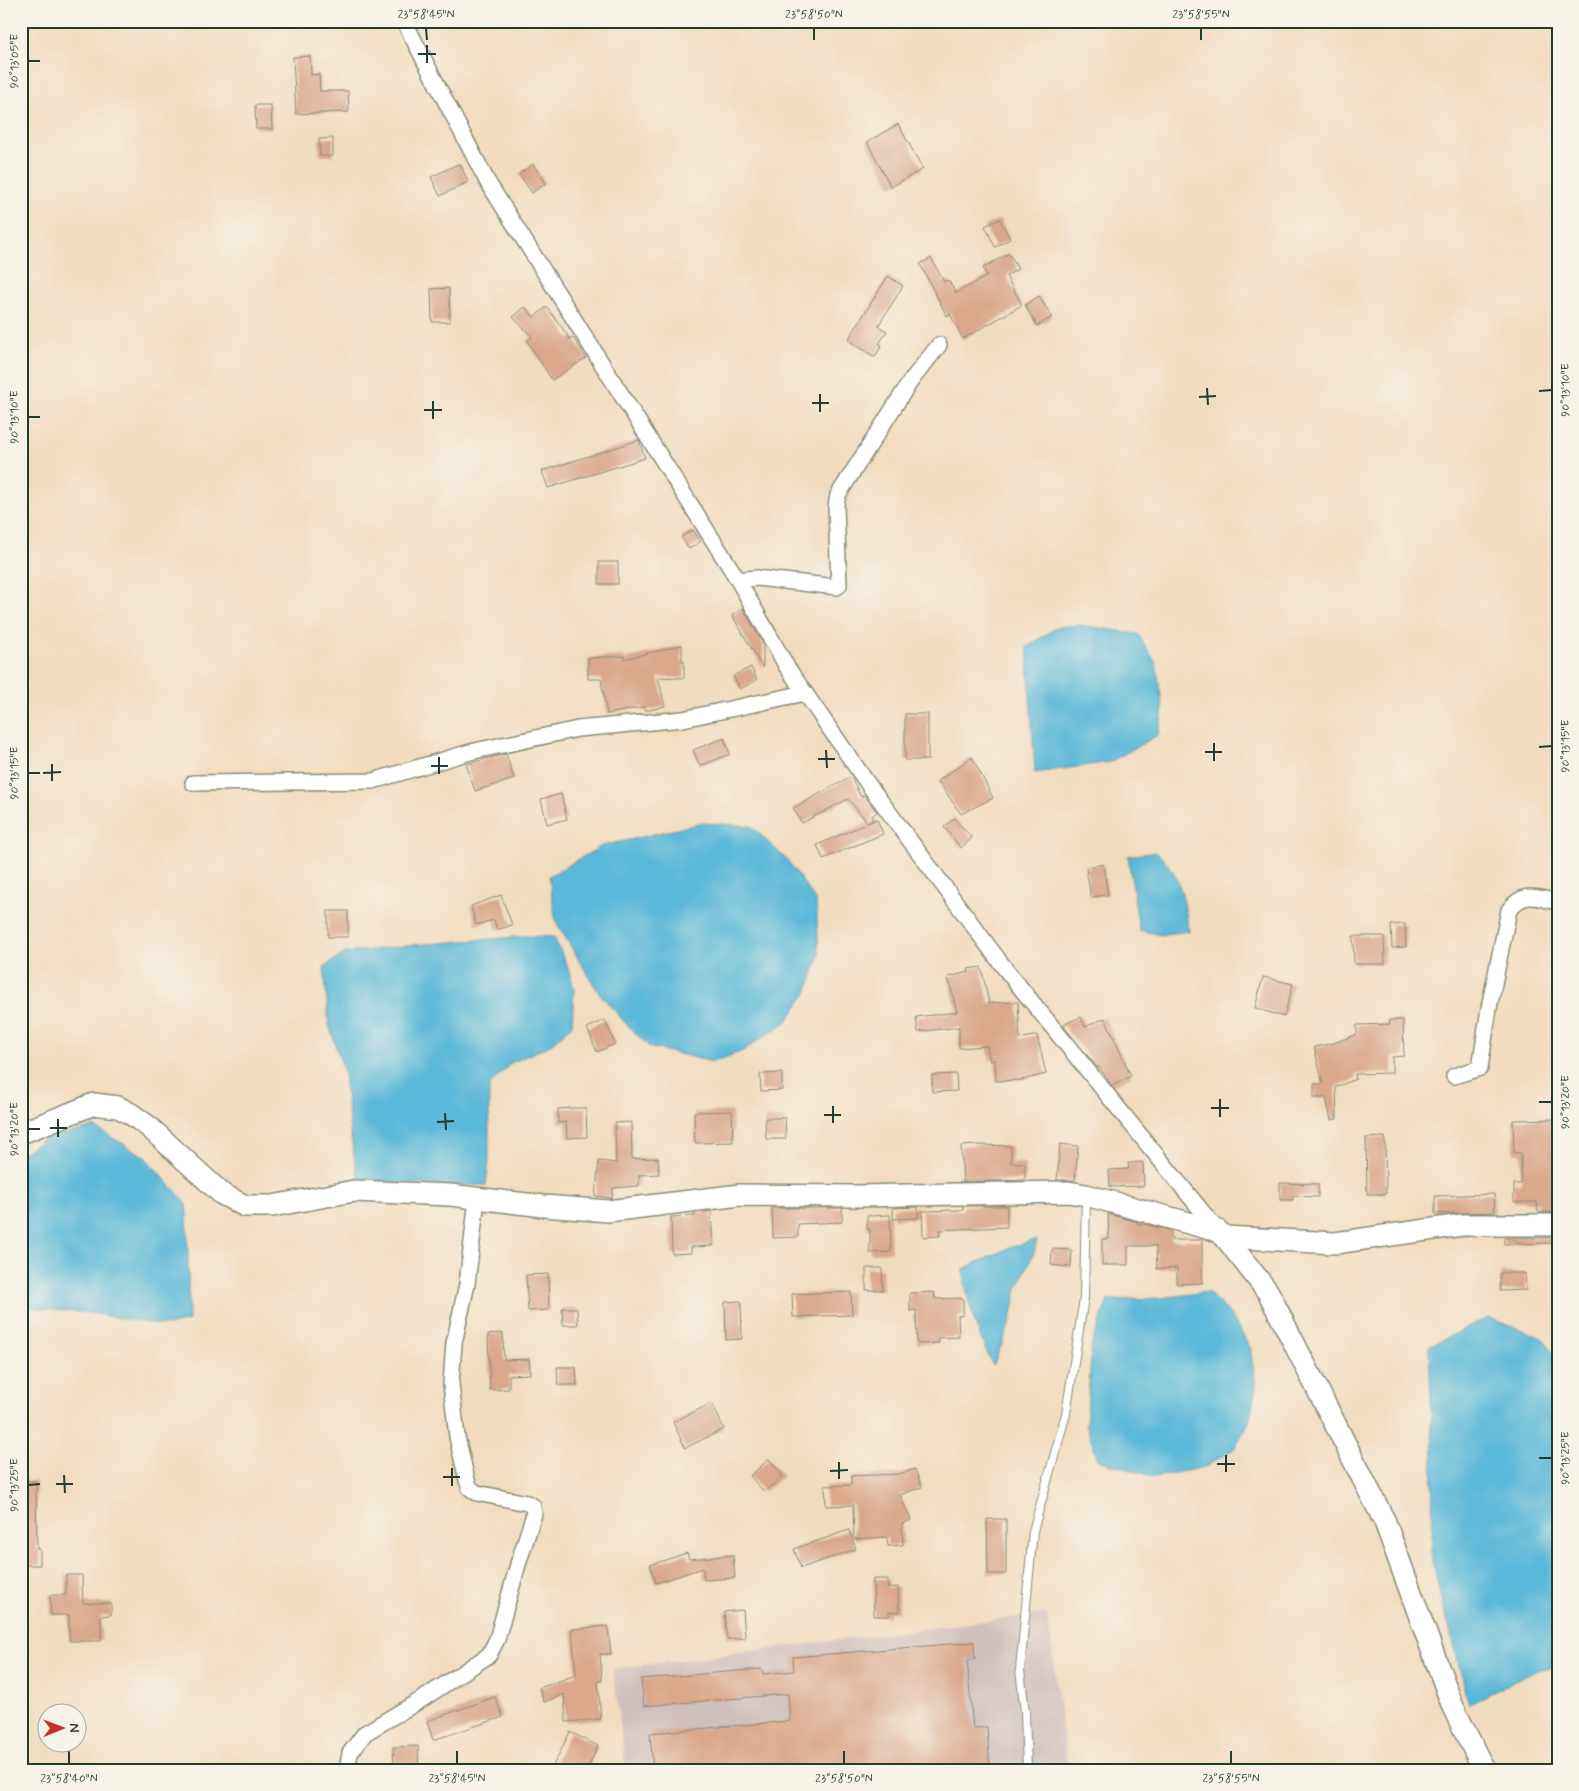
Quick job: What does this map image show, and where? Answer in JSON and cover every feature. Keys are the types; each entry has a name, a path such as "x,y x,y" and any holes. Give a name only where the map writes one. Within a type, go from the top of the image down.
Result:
{"street":[{"path":"404,21 488,181 738,580 787,667 868,784 1006,970 1268,1292 1380,1513 1453,1707 1484,1770"},
{"path":"738,580 756,578 837,587 839,585 836,506 838,495 910,382 939,345"},
{"path":"194,783 373,781 470,752 578,729 684,719 805,693"},
{"path":"1454,1076 1480,1068 1489,1008 1509,910 1516,901 1526,896 1558,902"},
{"path":"21,1133 94,1104 118,1107 149,1127 222,1194 245,1206 272,1206 354,1191 450,1195 608,1211 740,1195 857,1196 1068,1192 1086,1194 1221,1234 1334,1243 1462,1225 1558,1225"},
{"path":"347,1770 350,1753 365,1733 424,1698 489,1655 497,1639 518,1561 534,1514 533,1506 527,1503 477,1493 470,1488 457,1437 451,1384 454,1343 467,1284 477,1199"}],"lane":[{"path":"1027,1770 1020,1670 1033,1531 1066,1414 1084,1298 1086,1194"}],"shaded area":[{"path":"1047,1613 1068,1770 626,1770 613,1669"}],"water":[{"path":"1080,625 1138,634 1156,663 1163,710 1158,735 1110,762 1035,773 1027,647 1057,627"},
{"path":"703,823 751,826 788,861 816,901 819,956 807,993 786,1022 743,1051 713,1062 649,1047 628,1026 599,993 556,922 549,876 602,846"},
{"path":"1156,852 1165,861 1176,878 1183,898 1189,931 1160,935 1139,930 1128,856"},
{"path":"527,936 554,937 567,965 574,988 572,1025 549,1046 511,1063 489,1086 489,1159 486,1185 417,1185 358,1178 350,1132 344,1072 329,1025 324,967 345,953 414,945"},
{"path":"94,1127 144,1156 187,1204 189,1321 167,1326 89,1313 21,1307 21,1154 44,1139"},
{"path":"1037,1239 1034,1253 1017,1288 1011,1321 993,1366 974,1319 963,1269 1006,1249"},
{"path":"1208,1292 1230,1314 1250,1347 1256,1387 1249,1422 1234,1449 1205,1467 1155,1477 1098,1460 1086,1425 1092,1343 1108,1300 1160,1298"},
{"path":"1488,1318 1542,1337 1558,1358 1558,1665 1537,1670 1469,1704 1432,1562 1433,1456 1429,1346"}],"building":[{"path":"310,56 311,75 319,74 320,91 348,91 349,112 296,114 293,57"},
{"path":"255,105 271,105 272,129 256,129"},
{"path":"898,124 923,169 891,187 867,142"},
{"path":"333,138 333,156 320,156 319,139"},
{"path":"460,163 468,182 440,196 431,177"},
{"path":"533,164 546,183 532,193 519,174"},
{"path":"1000,219 1010,239 995,247 985,226"},
{"path":"1009,253 1018,269 1006,276 1022,305 963,339 950,314 947,316 920,264 931,258 944,282 948,280 956,293 987,276 983,268"},
{"path":"888,276 903,286 878,326 887,331 879,344 882,345 875,357 848,340"},
{"path":"449,288 450,322 432,322 431,289"},
{"path":"1039,296 1052,317 1037,326 1025,305"},
{"path":"525,307 534,317 547,307 570,339 573,337 586,358 552,380 527,341 532,337 513,317"},
{"path":"639,440 645,458 548,488 542,471"},
{"path":"693,530 701,541 689,549 681,537"},
{"path":"599,562 618,562 618,584 599,584"},
{"path":"743,608 763,644 763,668 732,615"},
{"path":"682,645 684,678 658,677 665,706 650,710 644,710 644,707 607,714 601,679 588,679 588,658 624,656 624,659"},
{"path":"751,667 757,680 740,689 733,676"},
{"path":"905,714 928,714 928,760 905,760"},
{"path":"724,738 730,754 700,766 693,750"},
{"path":"506,754 514,779 475,791 466,764"},
{"path":"972,757 993,798 961,814 938,781"},
{"path":"851,777 861,797 864,795 877,812 872,816 873,819 868,823 848,799 802,823 793,808"},
{"path":"561,794 567,819 547,824 541,799"},
{"path":"954,818 972,838 961,848 944,827"},
{"path":"877,819 883,834 823,859 817,845"},
{"path":"1103,864 1108,895 1091,897 1086,868"},
{"path":"501,895 512,925 497,930 494,920 476,925 471,906"},
{"path":"328,911 348,911 348,937 328,937"},
{"path":"1405,924 1406,947 1392,948 1391,925"},
{"path":"1353,936 1384,936 1385,964 1354,964"},
{"path":"981,967 989,1003 1018,1002 1020,1039 1037,1035 1046,1074 1022,1080 996,1081 995,1060 990,1061 987,1046 959,1048 959,1027 918,1032 916,1017 957,1012 948,977 969,972 968,969"},
{"path":"1263,977 1293,984 1284,1017 1255,1008"},
{"path":"1081,1017 1085,1027 1105,1018 1131,1076 1112,1086 1099,1067 1097,1067 1065,1028 1064,1024"},
{"path":"605,1020 615,1044 597,1052 587,1028"},
{"path":"1389,1020 1403,1020 1404,1056 1392,1057 1392,1073 1355,1074 1356,1079 1336,1087 1337,1119 1331,1120 1326,1098 1314,1098 1314,1084 1323,1084 1314,1047 1334,1043 1357,1034 1357,1025 1390,1024"},
{"path":"782,1073 782,1090 761,1091 760,1074"},
{"path":"956,1074 957,1091 932,1092 932,1075"},
{"path":"586,1108 587,1137 567,1138 566,1122 558,1123 558,1109"},
{"path":"732,1111 733,1142 695,1143 694,1112"},
{"path":"765,1118 785,1118 786,1139 766,1139"},
{"path":"1556,1119 1557,1172 1554,1173 1555,1212 1538,1212 1537,1202 1514,1202 1514,1184 1521,1184 1521,1153 1514,1153 1513,1120"},
{"path":"631,1122 632,1159 658,1158 659,1174 639,1175 639,1186 613,1188 612,1198 595,1196 599,1161 616,1163 615,1123"},
{"path":"1385,1137 1386,1194 1367,1194 1366,1138"},
{"path":"1060,1144 1078,1146 1075,1180 1057,1180"},
{"path":"961,1146 1011,1146 1011,1163 1025,1163 1025,1180 963,1182"},
{"path":"1143,1162 1144,1186 1110,1187 1109,1170 1129,1169 1128,1163"},
{"path":"1280,1183 1318,1184 1318,1197 1293,1196 1293,1200 1280,1200"},
{"path":"1494,1194 1495,1212 1435,1214 1435,1196"},
{"path":"963,1206 1007,1206 1007,1227 939,1230 940,1236 923,1237 922,1211 963,1210"},
{"path":"918,1207 918,1218 893,1219 893,1208"},
{"path":"772,1208 842,1208 842,1222 798,1224 798,1237 773,1238"},
{"path":"711,1211 713,1246 691,1247 691,1253 672,1254 671,1217 695,1216 695,1213"},
{"path":"1108,1214 1138,1222 1138,1224 1171,1231 1171,1240 1202,1240 1202,1283 1177,1284 1177,1268 1157,1269 1156,1246 1128,1246 1128,1265 1102,1265 1102,1239 1109,1239"},
{"path":"890,1215 891,1252 870,1253 870,1229 867,1229 867,1216"},
{"path":"1504,1238 1558,1238 1558,1243 1504,1244"},
{"path":"1052,1249 1072,1250 1071,1267 1051,1265"},
{"path":"866,1268 882,1268 883,1290 866,1290"},
{"path":"1500,1273 1525,1273 1526,1290 1500,1291"},
{"path":"548,1274 549,1310 528,1311 526,1275"},
{"path":"851,1292 852,1315 793,1317 792,1294"},
{"path":"934,1292 935,1299 963,1298 963,1315 958,1316 959,1337 938,1338 939,1343 917,1344 916,1310 910,1311 910,1293"},
{"path":"741,1301 742,1339 726,1340 725,1302"},
{"path":"562,1308 577,1308 578,1325 563,1325"},
{"path":"503,1333 504,1360 529,1359 530,1374 509,1375 509,1389 490,1390 488,1334"},
{"path":"557,1367 576,1367 577,1385 558,1385"},
{"path":"712,1403 724,1429 685,1448 673,1422"},
{"path":"769,1459 783,1476 764,1492 750,1476"},
{"path":"915,1469 922,1487 900,1495 911,1520 902,1524 903,1545 888,1546 887,1537 854,1539 853,1505 826,1506 825,1486 851,1485 851,1476 899,1474"},
{"path":"21,1481 36,1481 37,1549 40,1549 40,1565 21,1565"},
{"path":"987,1519 1006,1519 1006,1574 988,1574"},
{"path":"849,1530 856,1549 801,1568 794,1549"},
{"path":"687,1553 689,1559 733,1555 735,1578 704,1580 703,1568 656,1583 650,1565"},
{"path":"66,1575 82,1575 83,1603 111,1603 111,1615 101,1616 101,1641 69,1641 69,1615 51,1615 50,1595 66,1595"},
{"path":"873,1579 888,1579 888,1588 898,1587 899,1612 889,1612 889,1616 874,1616"},
{"path":"743,1610 745,1638 727,1639 724,1612"},
{"path":"608,1626 611,1654 600,1654 602,1681 598,1681 601,1719 566,1722 564,1694 544,1702 539,1688 576,1675 572,1629"},
{"path":"974,1642 975,1659 967,1660 973,1728 987,1727 990,1770 653,1770 650,1733 790,1721 788,1694 644,1706 641,1679 762,1669 763,1674 794,1671 793,1657"},
{"path":"495,1697 503,1717 433,1740 427,1721"},
{"path":"570,1732 598,1746 587,1770 551,1770"},
{"path":"418,1746 419,1770 394,1770 393,1747"}]}
